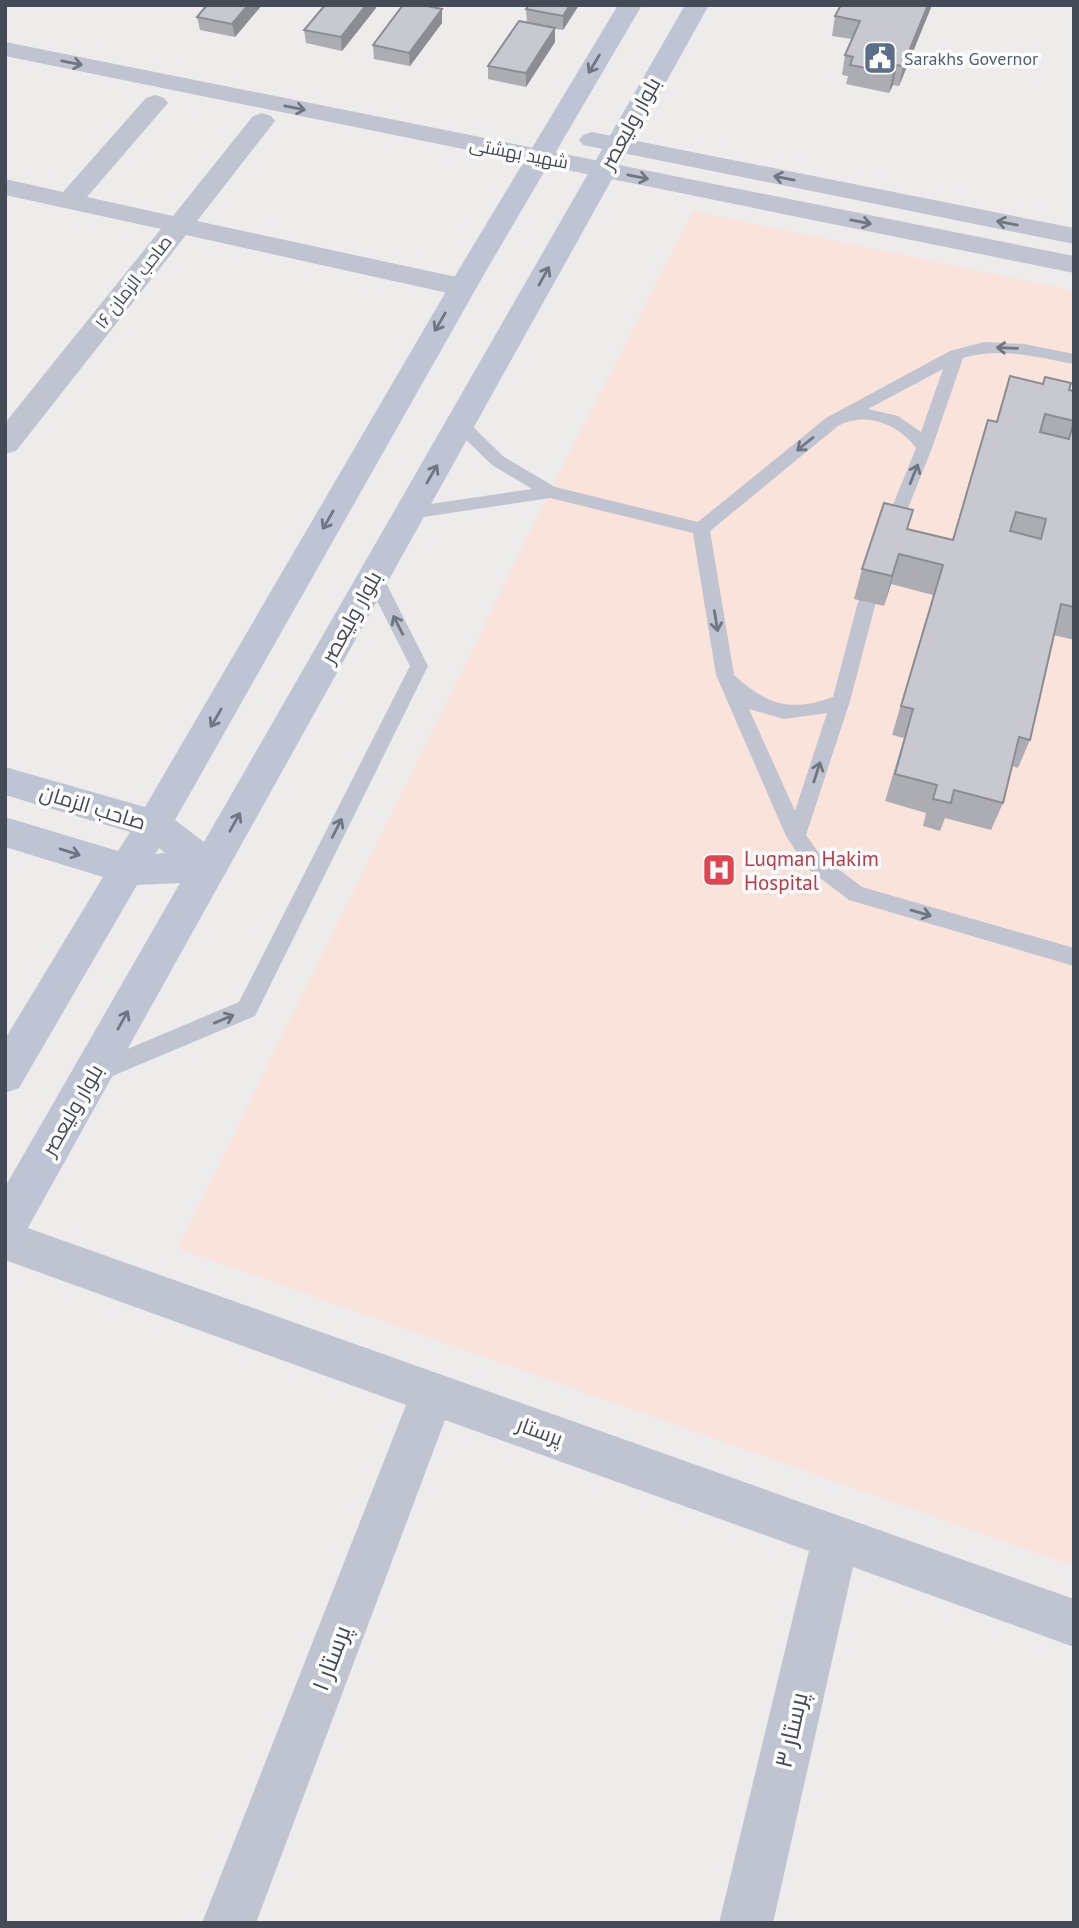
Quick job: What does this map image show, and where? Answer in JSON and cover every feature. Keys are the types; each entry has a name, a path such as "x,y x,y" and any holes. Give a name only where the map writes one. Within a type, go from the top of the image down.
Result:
{"street":[{"path":"5,1075 155,825 461,287 538,139 630,5"},
{"name":"بلوار ولیعصر","path":"5,1228 696,5"},
{"name":"شهید بهشتی","path":"5,49 538,139 1074,265"},
{"path":"69,201 155,103"},
{"name":"صاحب الزمان ۱۶","path":"5,444 262,121"},
{"name":"شهید بهشتی","path":"610,158 1074,236"},
{"path":"5,187 461,287"},
{"name":"صاحب الزمان","path":"5,781 155,825 209,867"},
{"path":"5,832 129,870 209,867"},
{"name":"پرستار","path":"5,1240 1074,1623"},
{"name":"پرستار ۱","path":"229,1923 433,1393"},
{"name":"پرستار ۳","path":"746,1923 836,1538"}],"lane":[{"path":"701,529 832,422 956,355 984,347 1024,349 1074,359"},
{"path":"888,537 924,448 956,355"},
{"path":"832,422 852,415 886,418 915,433 924,448"},
{"path":"460,424 498,461 550,492 701,529"},
{"path":"410,513 550,492"},
{"path":"701,529 725,675 796,836 814,863 856,894 1074,957"},
{"path":"93,1074 247,1009 419,666 374,577"},
{"path":"796,836 841,701 867,602"},
{"path":"725,675 740,693 762,707 790,713 818,711 841,701"}],"shaded area":[{"name":"Luqman Hakim Hospital","path":"693,211 1074,291 1074,1566 178,1248 550,492"}],"building":[{"path":"207,5 248,5 232,24 197,17"},
{"path":"325,5 366,5 341,37 304,30"},
{"path":"403,5 442,9 409,53 373,45"},
{"path":"529,5 570,5 563,16 526,9"},
{"name":"Sarakhs Governor","path":"841,5 928,5 903,66 897,65 893,73 850,65 853,57 845,55 860,21 835,16"},
{"path":"519,21 555,28 526,73 488,66"},
{"path":"1010,376 1043,384 1045,377 1071,383 1069,390 1074,391 1074,421 1074,607 1061,604 1030,740 1019,737 1003,803 954,790 951,803 933,799 937,785 895,774 913,709 901,706 943,565 899,554 892,576 862,569 884,503 913,510 907,529 953,540 988,420 997,422","holes":["1045,414 1074,421 1069,439 1040,432","1016,512 1046,519 1041,539 1010,531"]}],"place":[{"name":"Sarakhs Governor","path":"880,58"},
{"name":"Luqman Hakim Hospital","path":"719,870"}]}
